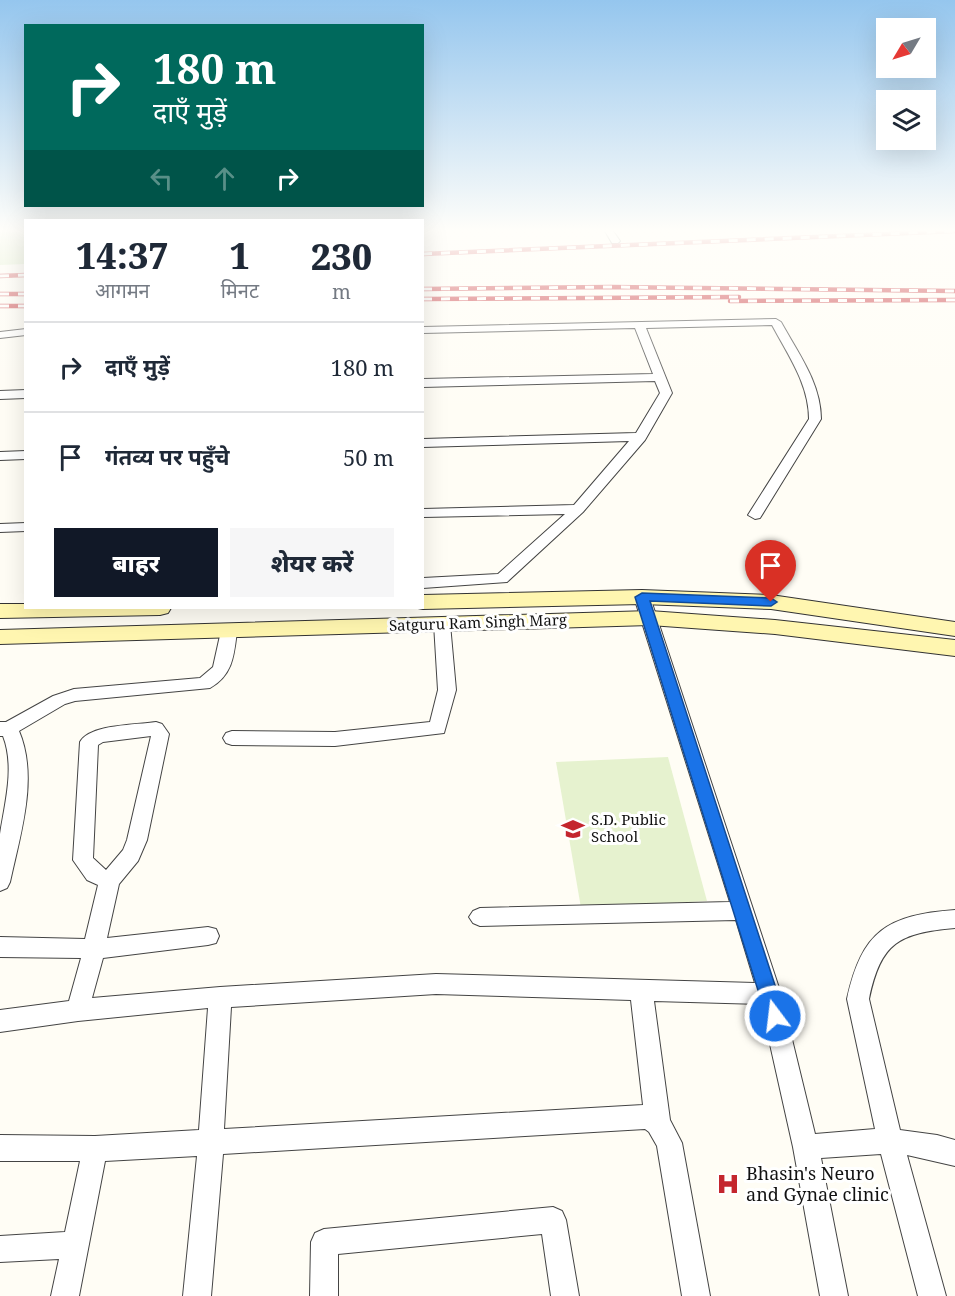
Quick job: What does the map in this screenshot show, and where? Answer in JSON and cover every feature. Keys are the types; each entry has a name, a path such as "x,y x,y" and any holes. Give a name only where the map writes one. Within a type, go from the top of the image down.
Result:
{"main road":[{"name":"Satguru Ram Singh Marg","path":"424,602 646,607 775,627 955,648"},
{"name":"Satguru Ram Singh Marg","path":"0,637 442,624 646,607 771,602 955,629"},
{"path":"0,611 24,608"}],"street":[{"path":"424,330 776,322 813,393 816,407 815,419 755,515"},
{"path":"424,582 500,580 578,509 640,437 666,393 640,326"},
{"path":"0,335 24,332"},
{"path":"0,340 24,338"},
{"path":"424,383 660,377"},
{"path":"0,395 24,394"},
{"path":"424,443 640,437"},
{"path":"0,456 24,455"},
{"path":"424,513 578,509"},
{"path":"0,528 24,527"},
{"path":"646,607 770,994 806,1147 834,1296"},
{"path":"232,738 335,739 438,728 447,690 442,624"},
{"path":"0,882 11,828 18,758 15,739 4,729 59,700 74,695 204,684 221,672 229,631"},
{"path":"78,1010 109,881 131,855 137,840 160,734 156,729 99,736 89,742 83,860 94,873 109,881"},
{"path":"480,916 744,911"},
{"path":"932,1296 890,1140 858,999 862,976 871,954 886,936 931,920 955,919"},
{"path":"0,948 94,949 208,936"},
{"path":"0,1021 78,1010 220,997 436,984 770,994"},
{"path":"641,990 658,1123 669,1143 696,1296"},
{"path":"197,1296 211,1143 220,997"},
{"path":"0,1148 95,1149 631,1117 646,1117 658,1123"},
{"path":"806,1147 890,1140 929,1145 955,1153"},
{"path":"65,1296 95,1149"},
{"path":"324,1296 324,1242 553,1220 565,1296"},
{"path":"0,1249 75,1245"}],"green space":[{"path":"668,757 707,901 581,908 556,762"}],"railway":[{"path":"0,294 24,294"},
{"path":"424,299 739,297"},
{"path":"730,301 955,300"},
{"path":"0,306 24,306"}],"place":[{"name":"S.D. Public School","path":"573,829"},
{"name":"Bhasin's Neuro and Gynae clinic","path":"728,1184"}],"route":[{"path":"771,602 642,597 770,994 775,1016"}]}
